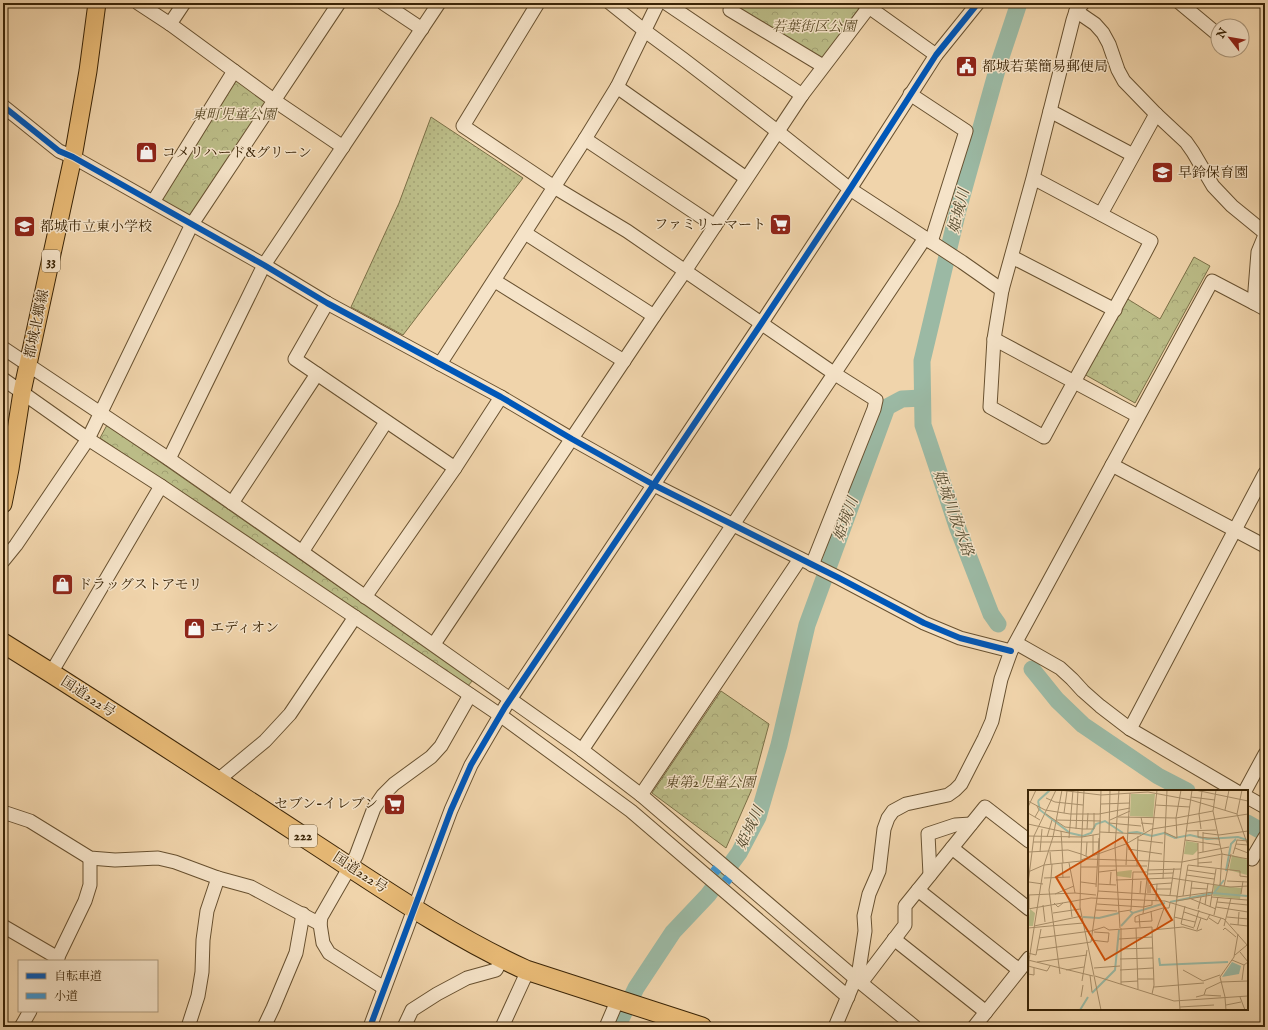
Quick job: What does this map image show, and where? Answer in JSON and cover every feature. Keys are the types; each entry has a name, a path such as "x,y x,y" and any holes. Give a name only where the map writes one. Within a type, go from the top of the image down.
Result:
{"highway":[{"name":"国道222号","path":"3,643 218,780 414,908 469,941 526,970 698,1026"}],"main road":[{"name":"都城北郷線","path":"3,504 7,467 22,392 73,157 88,71 97,3"}],"street":[{"path":"138,3 170,24 275,101 343,147"},
{"path":"170,24 184,3"},
{"path":"3,561 16,545 88,439 192,224 339,3"},
{"path":"383,3 422,29"},
{"path":"169,460 264,265 439,3"},
{"path":"538,3 463,126 554,187 627,231 761,324 876,400 817,567"},
{"path":"610,3 850,189 1002,290"},
{"path":"440,364 495,281 617,87 658,3"},
{"path":"666,3 802,95"},
{"path":"733,3 730,10 823,66"},
{"path":"370,1027 450,810 471,765 510,698 761,324 936,55 978,3"},
{"path":"1180,3 1210,29"},
{"path":"434,644 685,271 777,131 868,4 936,55"},
{"path":"858,981 858,970 864,931 864,916 870,894 879,871 884,829 888,818 893,811 906,804 948,794 962,784 992,721 1001,679 1013,647 1212,281 1260,306 1258,252 1265,234 1232,206 1213,186 1186,142 1156,114 1124,80 1118,70 1110,44 1103,33 1080,7 1073,20 1012,258 1002,290 994,339 990,407 1044,437 1115,310 1151,241 1033,178"},
{"path":"153,202 234,71"},
{"path":"617,87 746,178"},
{"path":"582,750 835,374 928,240 966,131 910,94"},
{"path":"3,106 59,151 73,157 192,224 327,303 501,397 654,485 839,578 924,623 960,638 1013,647 1060,668 1100,706 1130,729 1234,790"},
{"path":"1050,111 1133,156"},
{"path":"1101,214 1156,114"},
{"path":"585,139 715,226"},
{"path":"525,233 654,316"},
{"path":"1012,258 1115,310"},
{"path":"495,281 624,361"},
{"path":"327,303 295,359 455,468"},
{"path":"994,339 1138,416"},
{"path":"3,348 232,503 434,644 582,750 641,795 858,981 915,1027"},
{"path":"232,503 317,374"},
{"path":"3,379 88,439 161,486 500,715 631,811 848,997"},
{"path":"365,597 455,468 501,397"},
{"path":"302,552 386,422"},
{"path":"1112,465 1265,546"},
{"path":"1130,729 1265,473"},
{"path":"51,673 161,486"},
{"path":"641,795 800,559"},
{"path":"218,780 265,740 290,714 355,617"},
{"path":"384,988 329,953 323,943 320,924 321,917 356,856 374,808 383,795 394,784 431,757 441,746 470,695"},
{"path":"1246,790 1265,754"},
{"path":"1248,798 1265,807"},
{"path":"835,1027 848,997 858,981 905,925 905,906 985,807 1028,840"},
{"path":"3,812 30,821 90,858 115,860 158,858 175,862 218,878 251,887 320,924"},
{"path":"930,875 928,834 955,825 971,824"},
{"path":"1252,859 1265,837"},
{"path":"952,848 1028,908"},
{"path":"3,926 57,959 87,896 90,885 90,858"},
{"path":"188,1027 198,996 202,972 203,940 207,911 218,878"},
{"path":"918,890 1019,970"},
{"path":"264,1027 296,953 303,914"},
{"path":"894,939 986,1012"},
{"path":"404,1027 412,1010 437,994 467,978 496,970 502,959"},
{"path":"974,1027 1028,959"},
{"path":"502,1027 524,979 526,970"},
{"path":"606,1027 618,999"},
{"path":"21,1027 29,1012"}],"green space":[{"name":"若葉街区公園","path":"740,3 855,3 860,7 821,60 737,9"},
{"name":"東町児童公園","path":"234,79 266,102 190,215 187,216 160,200"},
{"path":"431,117 523,178 403,335 351,307 399,203"},
{"path":"1194,257 1210,266 1135,403 1084,374 1126,298 1160,319"},
{"path":"107,425 473,680 467,687 100,438"},
{"name":"東第2児童公園","path":"721,691 769,724 751,791 726,848 652,793"}],"waterway":[{"name":"姫城川","path":"998,624 991,614 958,529 923,425 922,361 958,210 999,63 1019,3"},
{"name":"姫城川","path":"617,1027 636,988 673,932 708,895 739,853 758,817 779,745 807,625 887,407 902,399 922,398"},
{"name":"姫城川放水路","path":"1032,669 1057,700 1083,725 1158,776 1185,790"},
{"name":"姫城川放水路","path":"1248,824 1265,833"}],"marked path":[{"path":"712,867 731,883"}],"cycle path":[{"path":"370,1027 451,810 471,765 505,707 761,324 936,55 978,3"},
{"path":"3,106 59,151 73,157 264,265 327,303 501,397 654,485 839,578 924,623 960,638 1011,651"}],"place":[{"name":"都城若葉簡易郵便局","path":"966,67"},
{"name":"コメリハード&グリーン","path":"147,153"},
{"name":"早鈴保育園","path":"1163,173"},
{"name":"ファミリーマート","path":"781,225"},
{"name":"都城市立東小学校","path":"25,227"},
{"name":"ドラッグストアモリ","path":"62,585"},
{"name":"エディオン","path":"195,628"},
{"name":"セブン-イレブン","path":"394,804"}]}
